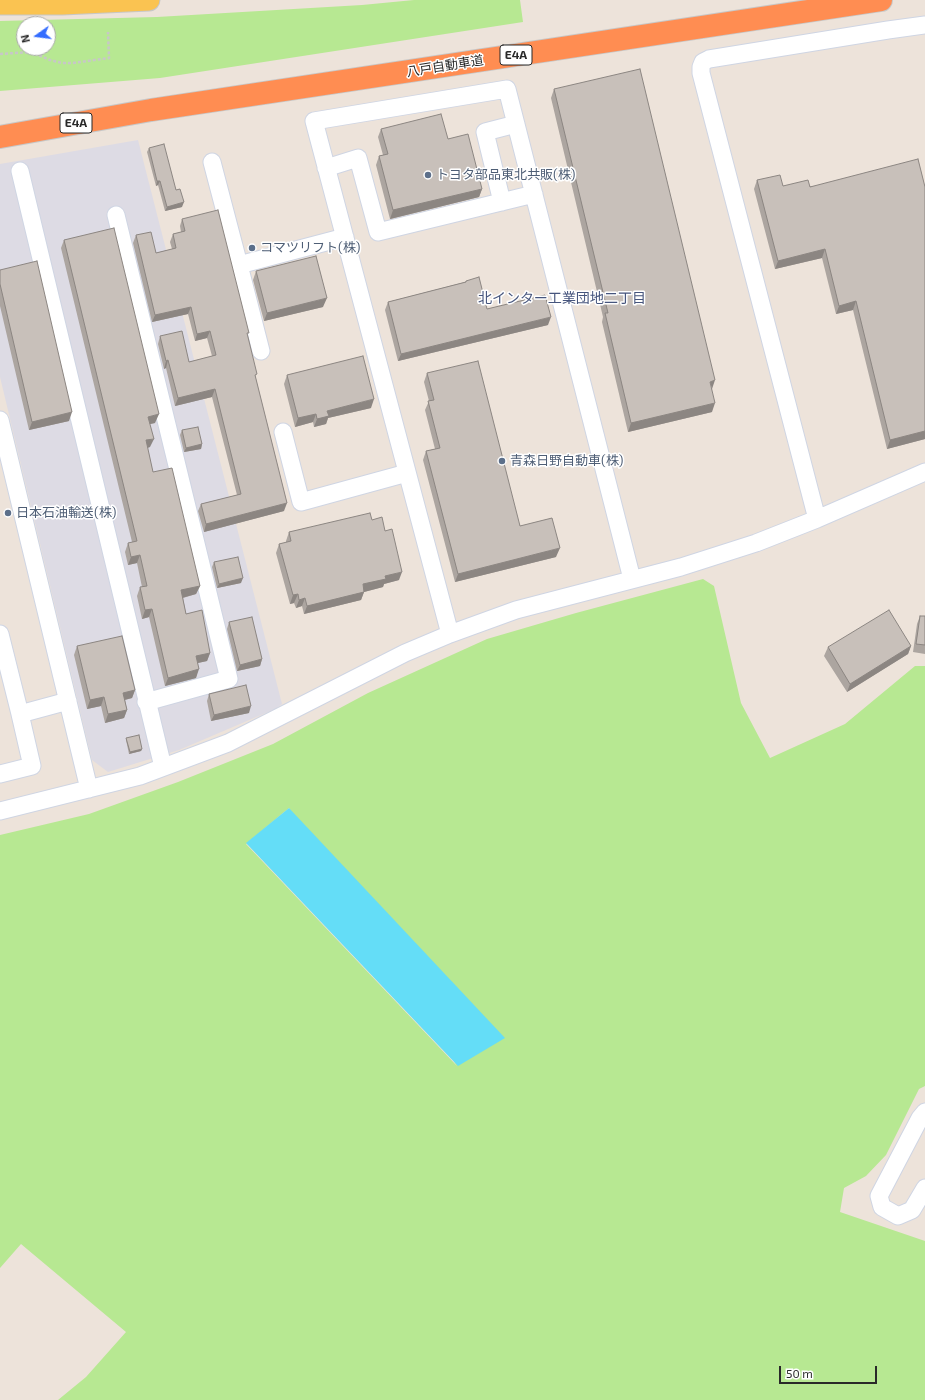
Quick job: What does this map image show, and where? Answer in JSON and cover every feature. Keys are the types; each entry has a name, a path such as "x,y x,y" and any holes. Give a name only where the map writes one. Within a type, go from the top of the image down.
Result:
{"highway":[{"name":"八戸自動車道","path":"0,137 151,110 881,0"},
{"name":"八戸自動車道","path":"0,124 151,110"}],"main road":[{"path":"0,4 62,4 149,0"}],"street":[{"path":"817,519 753,276 701,72 701,67 703,62 709,59 925,25"},
{"path":"450,634 314,121 507,89 632,579"},
{"path":"502,202 485,132 516,124"},
{"path":"326,168 358,158 378,232 534,194"},
{"path":"212,162 261,351"},
{"path":"20,171 163,768"},
{"path":"116,215 230,679 146,702"},
{"path":"239,265 345,237"},
{"path":"0,420 89,789"},
{"path":"283,432 301,502 407,473"},
{"path":"0,812 140,776 163,768 228,743 405,653 450,634 516,610 681,566 756,543 817,519 925,472"},
{"path":"0,634 32,766 0,774"},
{"path":"20,714 68,701"},
{"path":"925,1112 920,1118 879,1196 882,1207 898,1216 912,1210 925,1188"}],"path":[{"path":"0,54 31,52 62,63 109,58 108,32"}],"shaded area":[{"path":"138,140 282,704 275,709 179,750 108,772 92,760 0,377 0,164"}],"green space":[{"path":"414,0 520,0 523,22 160,78 0,91 0,21 16,21 16,56 56,56 56,20 157,17 362,5"},
{"path":"703,579 714,586 741,703 770,758 845,724 915,666 925,666 925,1086 919,1089 886,1155 866,1176 844,1188 840,1212 925,1241 925,1400 58,1400 86,1377 126,1332 21,1244 0,1268 0,835 89,814 178,782 273,744 368,693 487,639 576,613","holes":["289,808 457,1066 246,844"]}],"water":[{"path":"289,808 505,1038 458,1066 246,843"}],"building":[{"path":"640,69 715,380 710,382 715,403 631,423 605,313 608,313 554,89"},
{"path":"441,114 448,139 468,134 482,189 393,210 379,156 388,154 381,129"},
{"path":"164,144 176,190 180,189 184,202 167,207 160,181 157,181 149,148"},
{"path":"918,159 925,187 925,431 890,440 856,301 839,306 825,249 778,261 757,180 780,175 783,186 808,180 810,187"},
{"path":"218,210 249,333 247,333 257,374 255,375 287,503 206,524 201,504 241,494 215,389 178,398 168,360 166,361 160,336 182,331 189,362 216,355 210,331 197,334 191,307 155,315 136,235 151,232 156,253 176,248 173,234 185,231 182,219"},
{"path":"114,228 159,414 148,417 154,439 146,440 153,472 172,468 200,586 181,590 186,614 202,610 210,653 196,656 199,669 168,678 152,609 145,610 140,587 147,586 140,555 131,557 128,543 137,541 64,240"},
{"path":"316,256 327,298 267,313 256,271"},
{"path":"37,261 72,412 32,422 0,284 0,270"},
{"path":"479,277 487,309 545,295 551,317 401,354 388,302 466,282"},
{"path":"363,356 374,399 327,411 329,416 317,419 316,414 298,418 287,375"},
{"path":"478,361 520,526 552,518 560,548 458,574 426,451 440,448 428,401 434,400 427,373"},
{"path":"198,427 202,444 186,448 182,430"},
{"path":"370,513 372,520 382,517 385,531 392,529 402,572 385,576 386,579 363,584 364,592 307,606 305,598 299,600 298,594 293,595 279,544 291,541 289,532"},
{"path":"238,557 243,578 219,584 214,562"},
{"path":"889,610 911,646 850,684 828,647"},
{"path":"920,616 925,616 925,645 916,644"},
{"path":"252,617 262,659 240,665 229,622"},
{"path":"122,636 135,690 123,693 127,710 108,714 104,697 90,700 77,646"},
{"path":"246,685 251,706 214,715 209,694"},
{"path":"139,735 142,749 130,752 126,738"}],"place":[{"name":"トヨタ部品東北共販(株)","path":"428,175"},
{"name":"コマツリフト(株)","path":"252,248"},
{"name":"青森日野自動車(株)","path":"502,461"},
{"name":"日本石油輸送(株)","path":"8,513"}],"district":[{"name":"北インター工業団地二丁目","path":"562,298"}]}
